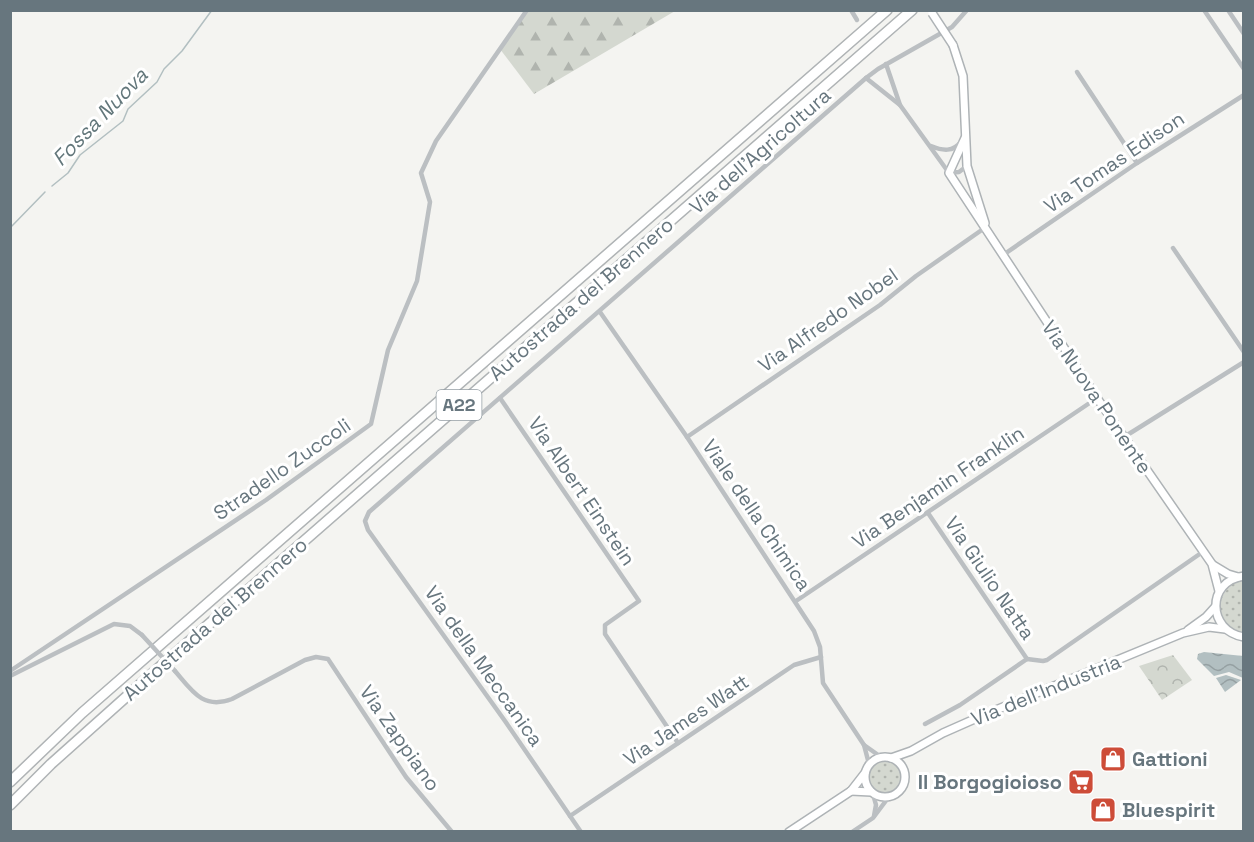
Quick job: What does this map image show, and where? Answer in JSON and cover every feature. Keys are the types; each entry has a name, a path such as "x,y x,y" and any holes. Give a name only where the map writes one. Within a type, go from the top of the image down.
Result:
{"highway":[{"name":"Autostrada del Brennero","path":"10,782 91,706 887,10"},
{"name":"Autostrada del Brennero","path":"10,805 51,764 145,679 912,10"}],"street":[{"name":"Stradello Zuccoli","path":"10,674 266,500 371,424 388,350 417,281 430,202 421,173 436,141 527,10"},
{"path":"851,10 857,20"},
{"name":"Via Nuova Ponente","path":"930,10 953,45 963,76 966,166 986,227"},
{"name":"Via dell'Agricoltura","path":"366,517 867,78 886,64 952,27 967,10"},
{"path":"1204,10 1244,69"},
{"path":"1228,10 1244,34"},
{"path":"886,64 900,105"},
{"path":"1077,72 1137,163"},
{"path":"867,78 900,105"},
{"name":"Via Tomas Edison","path":"1003,255 1137,163 1244,95"},
{"name":"Via Nuova Ponente","path":"900,105 931,146 1097,398 1204,551 1212,564 1219,591"},
{"path":"931,146 944,151 949,150 959,145 965,138"},
{"path":"949,173 965,138"},
{"path":"949,173 959,172 966,166"},
{"path":"965,196 973,189"},
{"name":"Via Alfredo Nobel","path":"687,437 880,304 986,227"},
{"path":"1173,248 1244,351"},
{"name":"Viale della Chimica","path":"600,312 687,437 814,631 820,647 824,683 864,745 869,764"},
{"path":"1124,437 1244,362"},
{"name":"Via Albert Einstein","path":"500,398 639,601 605,625 605,634 678,743"},
{"name":"Via Benjamin Franklin","path":"796,601 1097,398"},
{"name":"Via Giulio Natta","path":"928,513 1027,659"},
{"name":"Via della Meccanica","path":"366,517 368,530 581,831"},
{"path":"925,724 960,705 1027,659 1047,660 1204,551"},
{"path":"1212,564 1228,574 1241,576"},
{"path":"1241,576 1227,582 1219,591 1215,607 1218,619 1225,629 1244,637"},
{"name":"Via dell'Industria","path":"1184,633 1206,617 1215,607"},
{"name":"Via Zappiano","path":"10,674 114,624 130,626 142,635 199,697 209,702 219,703 232,699 305,660 316,657 328,659 406,777 452,831"},
{"name":"Via dell'Industria","path":"891,758 911,751 964,723 1184,633 1209,627 1225,629"},
{"name":"Via James Watt","path":"570,816 794,665 821,657"},
{"name":"Viale della Chimica","path":"864,745 881,758"},
{"path":"903,768 911,751"},
{"path":"789,831 851,791 869,764 881,758 891,758 903,768 905,775 902,788 888,798 873,818 852,831"},
{"path":"865,773 866,784 876,806 873,818"},
{"path":"851,791 872,793 888,798"}],"green space":[{"path":"524,11 675,11 534,94 500,49"},
{"path":"1243,580 1243,632 1225,622 1220,607 1221,598 1226,591 1233,584"},
{"path":"1173,655 1192,680 1162,700 1139,666"},
{"path":"884,760 896,765 901,777 896,789 884,794 872,789 867,777 872,765"}],"water":[{"path":"1204,652 1243,656 1243,678 1229,672 1214,676 1197,659 1198,654"},
{"path":"1226,675 1241,680 1225,692 1216,678"}],"waterway":[{"name":"Fossa Nuova","path":"52,186 68,173 80,155 123,121 128,109 157,82 164,69 182,51 212,10"},
{"name":"Fossa Nuova","path":"10,228 45,192"}],"place":[{"name":"Gattioni","path":"1113,759"},
{"name":"Il Borgogioioso","path":"1081,782"},
{"name":"Bluespirit","path":"1103,810"}]}
